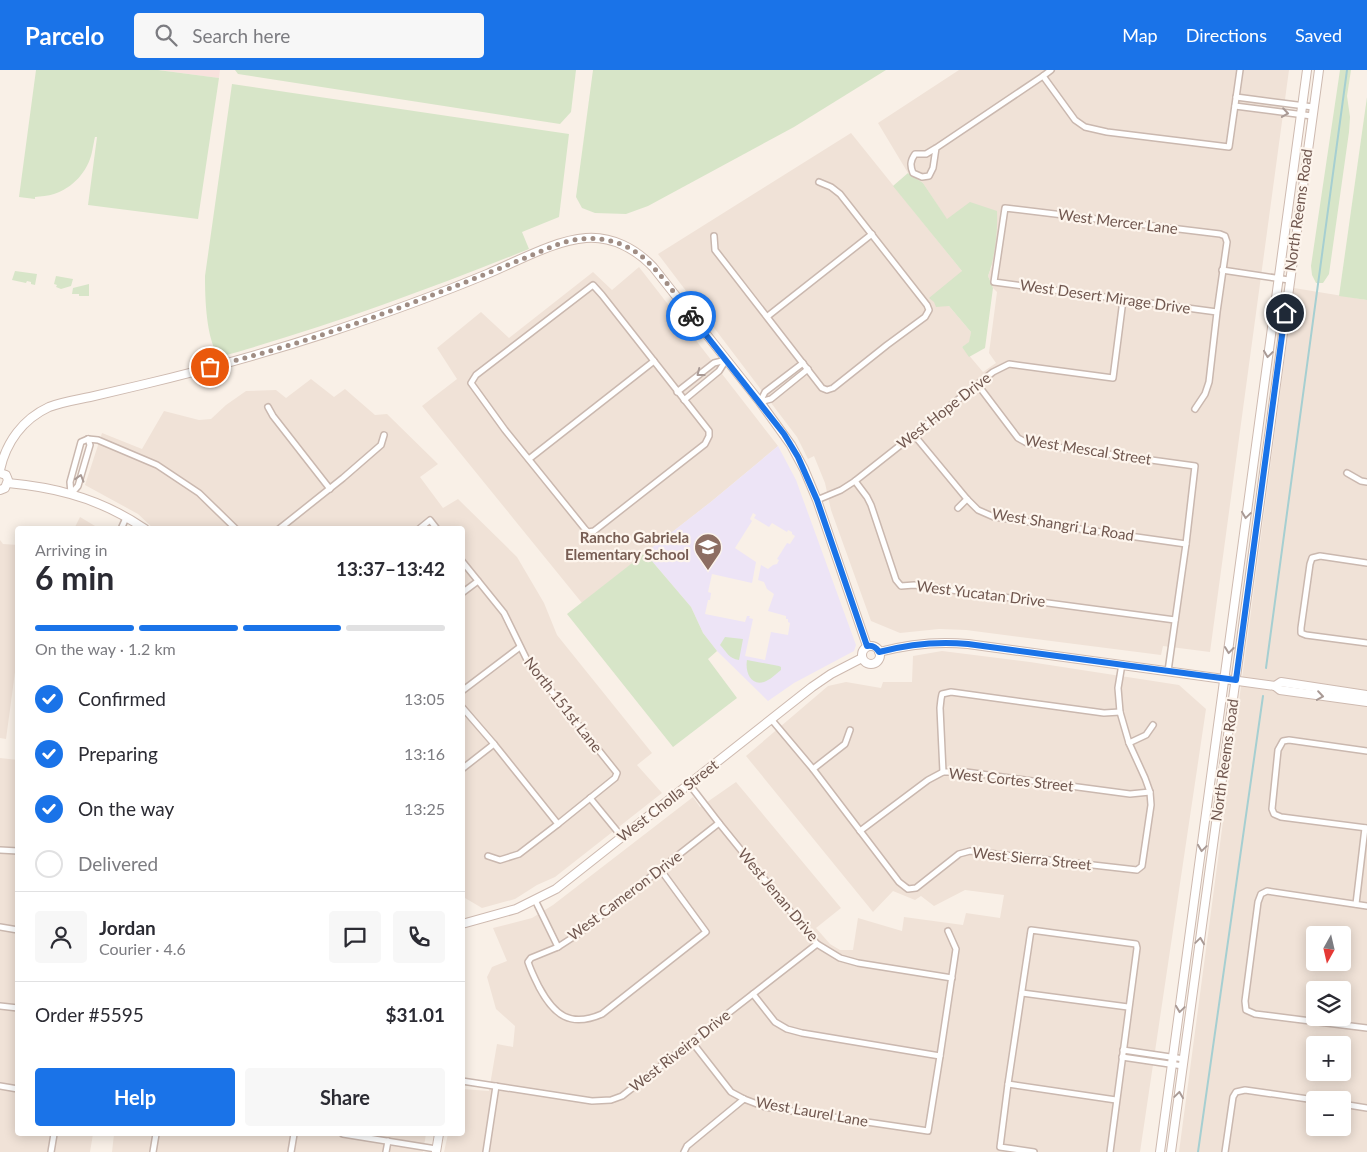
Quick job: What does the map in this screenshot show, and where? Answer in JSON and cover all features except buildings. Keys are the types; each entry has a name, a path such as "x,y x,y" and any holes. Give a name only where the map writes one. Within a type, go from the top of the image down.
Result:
{"street":[{"path":"936,148 933,168 929,176 922,177 913,173 910,168 910,161 915,154 926,154 936,148 1051,70"},
{"path":"1043,76 1075,120 1085,127 1106,132 1229,147 1240,70"},
{"name":"North Reems Road","path":"1160,1152 1307,70"},
{"name":"North Reems Road","path":"1171,1152 1319,70"},
{"path":"1236,96 1314,107"},
{"path":"1268,110 1270,101"},
{"path":"1235,106 1312,116"},
{"path":"714,236 715,250 822,388 827,390 833,388 886,344 925,317 929,310 840,194 831,187 818,182"},
{"name":"West Mercer Lane","path":"994,282 1005,208 1220,234 1225,236 1227,242 1222,270"},
{"path":"768,316 872,234"},
{"path":"0,490 5,488 8,483 6,475 0,471 5,453 18,430 31,418 49,407 222,364 326,333 450,289 556,245 576,239 594,238 607,240 632,250 646,260 760,402 791,445 817,500 867,646"},
{"path":"1195,409 1205,394 1209,382 1222,270 1289,280"},
{"name":"West Desert Mirage Drive","path":"994,282 1216,312"},
{"path":"593,285 654,361 708,431 709,436 705,444 594,531 588,532 473,388 471,383 476,375 593,285"},
{"name":"West Hope Drive","path":"817,500 841,490 855,481 993,372 1010,364 1113,378 1123,300"},
{"path":"677,392 714,363 726,360"},
{"path":"684,400 719,371 726,360"},
{"path":"529,459 654,361"},
{"path":"760,402 765,392 803,363"},
{"path":"760,402 771,399 808,369"},
{"path":"779,381 785,388"},
{"name":"West Mescal Street","path":"978,384 1018,438 1027,443 1195,466 1186,544"},
{"path":"268,407 330,489"},
{"path":"283,526 381,445 384,435"},
{"name":"West Shangri La Road","path":"914,435 978,510 994,516 1186,544"},
{"path":"71,494 78,486 90,445 88,438"},
{"path":"71,494 70,482 82,442 88,438 98,440 157,466 199,493 233,526"},
{"path":"1347,473 1361,481 1367,482"},
{"name":"West Yucatan Drive","path":"855,481 867,497 896,580 902,586 914,585 1175,620"},
{"path":"8,483 35,486 71,494 115,512 140,526"},
{"path":"958,508 967,499"},
{"path":"122,526 126,518"},
{"path":"423,526 430,520 435,526"},
{"path":"1168,671 1186,544"},
{"path":"1367,563 1320,556 1312,558 1301,628 1301,632 1306,635 1367,643"},
{"name":"North 151st Lane","path":"465,565 504,613 528,662 617,773 615,778 590,798"},
{"path":"465,591 478,581"},
{"path":"879,652 912,644 954,642 1236,680 1275,686 1280,690 1367,702"},
{"path":"867,646 876,647 879,652 879,658 875,662 866,662 862,658 862,652 867,646"},
{"path":"465,689 520,647"},
{"name":"West Cholla Street","path":"465,923 516,909 556,889 819,682 862,658"},
{"path":"1122,664 1118,688 1120,712 1129,743 1150,792"},
{"path":"1275,686 1281,682 1367,694"},
{"path":"943,772 942,694 951,692 1104,713 1120,712"},
{"path":"465,710 558,824"},
{"path":"771,720 813,769 860,831"},
{"path":"1129,743 1146,735 1154,725"},
{"path":"813,769 844,744 850,730"},
{"path":"1356,904 1366,828 1281,817 1274,814 1272,809 1278,750 1283,741 1289,740 1367,751"},
{"path":"465,767 494,744"},
{"name":"West Cortes Street","path":"860,831 928,780 943,772 975,773 1130,794 1150,792"},
{"name":"West Jenan Drive","path":"689,784 817,944 840,958 858,964 952,978"},
{"name":"West Sierra Street","path":"860,831 899,882 908,890 916,888 960,854 970,850 1138,870 1142,866 1152,805 1150,792"},
{"path":"488,856 500,860 519,854 590,798 622,837"},
{"name":"West Cameron Drive","path":"660,869 706,932 602,1014 594,1018 573,1020 556,1012 547,1002 531,972 528,962 531,958 558,947 578,934 660,869 719,823"},
{"path":"0,850 15,851"},
{"path":"1367,906 1267,892 1261,894 1258,902 1245,1001 1246,1010 1255,1014 1367,1028"},
{"path":"535,900 558,947"},
{"path":"0,927 15,930"},
{"path":"1034,1152 1000,1148 1032,930 1136,944 1110,1152"},
{"path":"753,994 775,1022 787,1029 940,1056 956,949 948,931"},
{"name":"West Riveira Drive","path":"465,1081 592,1101 611,1100 622,1096 817,944"},
{"path":"1022,993 1128,1007"},
{"path":"0,1006 15,1008"},
{"name":"West Laurel Lane","path":"692,1042 731,1092 764,1107 928,1131 940,1056"},
{"path":"1123,1050 1173,1061"},
{"path":"1122,1057 1184,1062"},
{"path":"1008,1084 1116,1100"},
{"path":"0,1086 15,1088"},
{"path":"486,1152 496,1086"},
{"path":"1225,1152 1233,1097 1236,1092 1245,1090 1306,1099"},
{"path":"684,1152 687,1146 744,1099"},
{"path":"1351,1105 1367,1108"},
{"path":"52,1152 54,1136"},
{"path":"153,1152 156,1136"},
{"path":"291,1152 294,1136"},
{"path":"356,1136 436,1150 439,1136"},
{"path":"386,1152 388,1141"}],"shaded area":[{"path":"159,70 220,70 219,78"},
{"path":"959,70 1289,70 1210,652 1163,646 1161,655 966,630 939,629 900,633 871,621 831,510 825,483 814,456 808,459 797,437 658,254 851,133 962,271 949,306 971,332 970,342 962,347 983,372 996,363 989,353 997,292 993,288 988,276 992,266 947,220 923,183 908,173 878,123"},
{"path":"639,267 778,446 712,501 582,603 422,406 457,379 437,348 481,312 509,338 593,272 612,290"},
{"path":"1294,288 1367,300 1367,1152 1179,1152"},
{"path":"311,379 334,397 345,389 375,415 387,414 438,464 420,477 443,508 458,499 517,557 544,603 557,635 652,753 637,765 662,793 555,877 537,885 515,899 482,908 465,898 465,526 151,526 138,514 85,485 102,433 142,449 164,411 199,420 211,419 226,405 246,391 276,390 286,398"},
{"name":"Rancho Gabriela Elementary School","path":"778,446 796,480 856,645 854,651 794,683 768,701 717,651 703,633 691,607 645,553","holes":["753,513 756,515 754,518 769,527 772,523 787,532 788,530 792,532 795,536 790,544 787,543 777,559 779,560 777,564 768,569 761,565 758,580 764,582 767,589 774,594 768,611 786,616 790,623 788,635 771,632 765,660 745,656 753,619 749,618 750,616 747,616 745,622 705,614 708,600 710,600 711,593 708,592 712,574 752,583 756,562 735,548 752,521 750,519"]},
{"path":"80,517 95,526 76,526"},
{"path":"0,540 3,544 15,545 15,672 6,739 0,738"},
{"path":"942,651 1030,662 1179,685 1206,709 1140,1152 444,1152 448,1136 465,1136 465,1089 489,1091 497,1044 513,1047 515,1026 496,1009 487,977 492,967 507,961 493,928 532,918 553,905 693,797 700,807 736,782 841,908 816,928 830,944 840,950 853,950 858,918 902,931 904,917 963,925 966,913 1000,918 1004,895 965,890 934,906 921,896 915,900 893,891 873,912 746,756 828,686 846,682 881,688 883,682 912,682 913,656"},
{"path":"0,758 15,760 15,1136 93,1136 90,1152 0,1152"},
{"path":"114,1136 426,1136 423,1152 112,1152"}],"green space":[{"path":"36,70 158,70 219,78 198,219 88,205 97,137 95,137 87,166 79,178 67,188 52,195 35,197 35,199 19,197"},
{"path":"235,70 576,70 571,112 560,124 238,74"},
{"path":"593,70 886,70 794,127 648,206 626,214 595,213 582,208 576,197"},
{"path":"1340,70 1351,70 1347,96 1350,117 1349,132 1329,274 1323,283 1316,283 1312,275 1311,266"},
{"path":"232,84 569,134 559,217 522,232 529,249 375,308 219,357 211,340 209,329 205,276"},
{"path":"1367,97 1367,300 1339,296"},
{"path":"908,173 923,183 947,219 970,202 997,211 995,244 988,276 993,288 985,348 969,357 962,347 969,342 971,332 949,306 936,307 929,298 962,271 893,186"},
{"path":"15,271 37,274 35,285 27,281 26,283 12,280"},
{"path":"56,276 73,279 71,286 61,289 56,287 57,285 54,284"},
{"path":"89,284 89,296 72,294 73,288"},
{"path":"645,553 691,607 703,633 717,651 708,659 737,698 673,747 567,614"},
{"path":"725,637 743,639 739,660 730,656 720,645"},
{"path":"747,660 779,666 781,670 764,682 755,682 748,673"}],"waterway":[{"path":"1266,668 1347,70"},
{"path":"1198,1152 1263,696"}],"way so far":[{"path":"210,367 370,318 450,289 556,245 576,239 594,238 607,240 640,255 653,267 691,316"}],"place":[{"name":"Rancho Gabriela Elementary School","path":"708,571"}],"route":[{"path":"691,316 760,402 784,434 798,457 817,500 867,646 876,647 879,652 912,644 954,642 1236,680 1285,313"}]}
